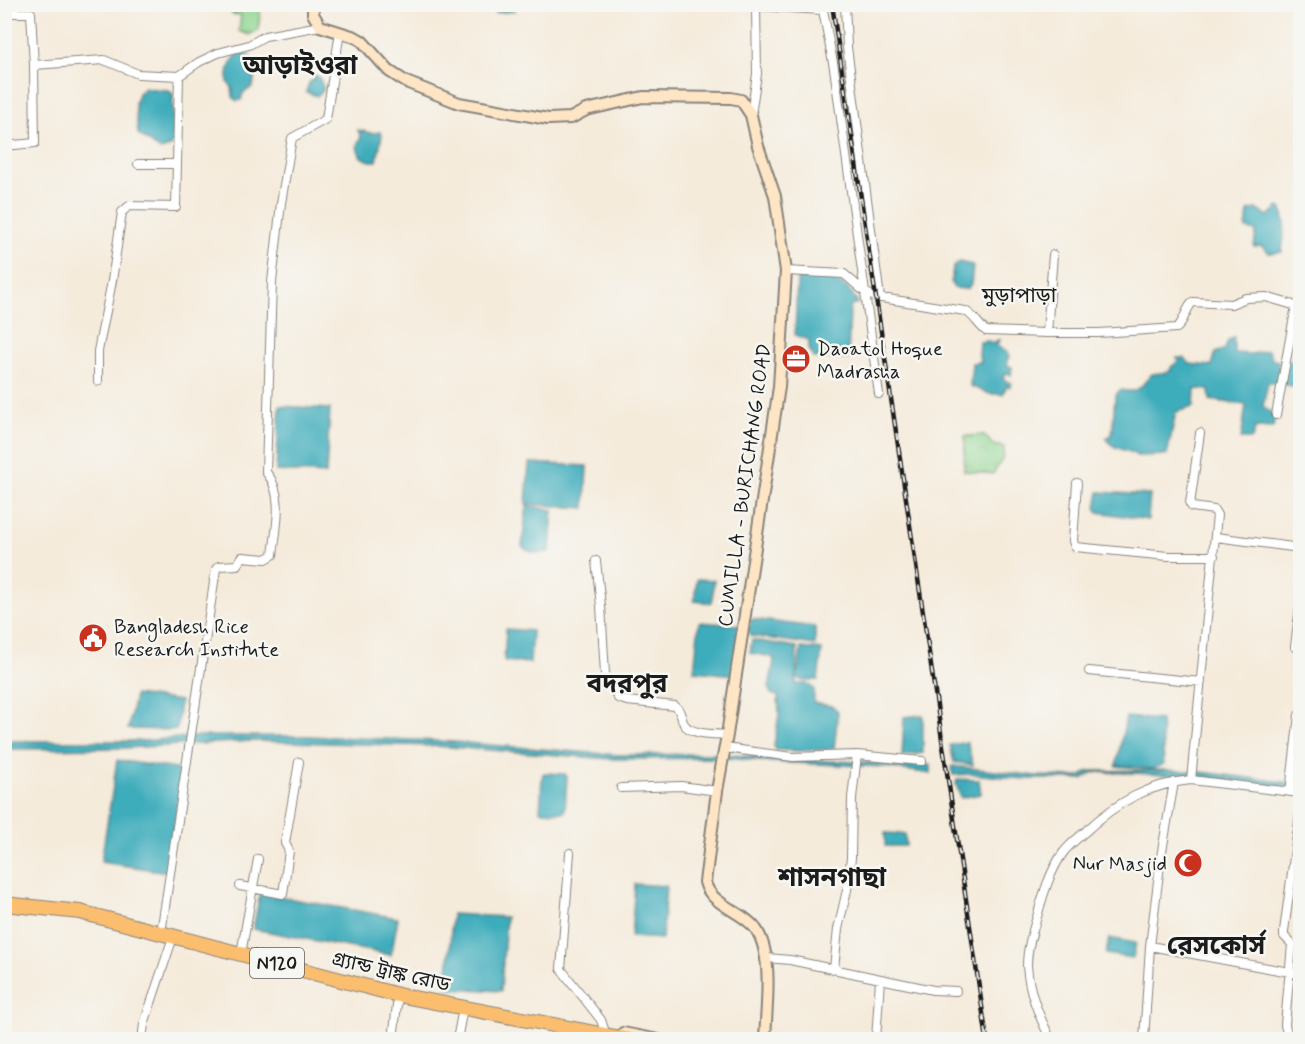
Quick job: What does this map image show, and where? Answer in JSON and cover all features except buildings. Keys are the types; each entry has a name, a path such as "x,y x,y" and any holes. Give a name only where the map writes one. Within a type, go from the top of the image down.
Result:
{"highway":[{"name":"গ্র্যান্ড ট্রাঙ্ক রোড","path":"4,904 80,912 398,995 631,1040"}],"main road":[{"path":"313,4 313,14 320,26 362,41 389,71 406,82 459,103 548,119 571,118 586,111 643,98 731,98 741,100 751,115"},
{"name":"CUMILLA - BURICHANG ROAD","path":"751,115 758,146 775,196 786,271 779,387 717,790 705,885 716,898 754,927 767,958 765,1040"},
{"path":"507,1016 556,1021 601,1034 659,1040"}],"street":[{"path":"725,4 823,10 834,68 879,394"},
{"path":"845,4 847,47 880,298"},
{"path":"751,115 757,74 756,6"},
{"path":"4,13 30,13 34,65 35,143 4,146"},
{"path":"34,65 104,60 138,74 179,76 199,62 218,53 249,45 265,36 320,26"},
{"path":"141,1040 167,935 192,733 216,569 219,566 237,565 242,557 266,559 273,555 278,500 275,485 266,472 272,282 282,203 292,138 326,119 340,32"},
{"path":"98,381 98,351 112,281 122,212 129,206 173,209 176,207 179,76"},
{"path":"138,164 177,164"},
{"path":"1047,333 1053,255"},
{"path":"786,271 844,274 866,293 880,298 965,311 986,331 1099,333 1177,328 1183,323 1189,305 1193,302 1231,304 1246,298 1266,297 1298,307 1276,415"},
{"path":"1191,780 1217,513 1213,510 1192,507 1190,504 1200,433"},
{"path":"1077,483 1073,541 1075,547 1168,556 1214,556"},
{"path":"1216,537 1300,548"},
{"path":"596,561 605,674 618,698 675,706 679,708 683,723 689,729 727,735"},
{"path":"1295,647 1300,606"},
{"path":"1089,671 1201,682"},
{"path":"1290,792 1299,715"},
{"path":"725,748 793,757 857,757 922,761"},
{"path":"834,969 838,929 847,890 851,858 852,798 857,757"},
{"path":"240,886 283,894 289,851 285,843 298,762"},
{"path":"1051,1040 1035,1007 1027,964 1029,944 1038,911 1057,864 1073,843 1115,807 1139,794 1174,782 1191,780 1300,793"},
{"path":"1144,1040 1150,946 1161,857 1174,782"},
{"path":"621,788 681,786 717,790"},
{"path":"1289,1040 1285,1024 1292,944 1284,936 1284,931 1300,814"},
{"path":"570,853 561,969 601,1020 601,1034"},
{"path":"241,954 258,859"},
{"path":"1150,946 1300,974"},
{"path":"767,958 834,969 933,990 956,991"},
{"path":"876,1040 880,978"},
{"path":"393,1040 398,995"},
{"path":"457,1040 463,1008"}],"green space":[{"path":"232,5 260,5 258,30 249,35 239,31 241,15 232,14"},
{"path":"984,435 993,445 1004,447 1003,458 993,474 964,471 965,436"}],"water":[{"path":"492,5 514,5 514,11 496,13"},
{"path":"240,52 252,58 252,70 255,74 253,87 243,93 241,100 237,101 228,83 228,74 232,62"},
{"path":"315,75 319,77 324,89 317,96 306,92"},
{"path":"145,88 168,90 173,94 173,142 170,147 160,150 138,134 135,104 138,93"},
{"path":"358,130 371,133 380,132 382,135 377,161 361,157 357,147 361,138"},
{"path":"1279,207 1282,209 1285,224 1282,252 1269,253 1261,246 1254,247 1256,231 1246,229 1248,211 1256,209 1268,216"},
{"path":"959,262 973,267 971,285 967,289 954,288 951,283 953,267"},
{"path":"804,277 836,282 854,295 858,304 850,308 848,359 814,358 809,349 809,340 795,335 797,279"},
{"path":"1234,337 1234,353 1252,354 1268,350 1273,360 1280,361 1277,364 1280,369 1278,383 1268,383 1263,407 1275,415 1273,428 1256,427 1252,439 1241,439 1246,405 1210,400 1209,390 1195,389 1194,407 1176,412 1167,455 1137,456 1117,448 1105,438 1112,435 1115,396 1120,390 1136,390 1152,374 1169,372 1178,362 1177,358 1185,358 1190,364 1212,366 1215,353 1225,349 1228,341"},
{"path":"1000,339 996,345 1010,356 1007,360 1008,366 1012,367 1011,375 1006,372 1003,379 1012,383 1010,387 1007,385 1003,394 990,394 970,386 972,363 981,362 980,342 993,343"},
{"path":"1294,359 1300,366 1300,390 1282,383 1287,360"},
{"path":"280,406 330,409 326,474 276,471"},
{"path":"529,463 587,466 585,508 526,504"},
{"path":"1099,492 1150,495 1148,520 1098,512 1096,507"},
{"path":"527,506 553,510 550,551 535,553 522,546"},
{"path":"697,579 714,580 712,603 694,601"},
{"path":"752,619 815,627 815,645 751,636 748,632"},
{"path":"699,622 739,625 734,675 694,671"},
{"path":"506,629 532,631 530,663 504,661"},
{"path":"752,640 797,647 796,684 808,684 814,689 814,703 832,706 838,711 834,749 776,750 774,746 779,714 778,696 771,694 769,688 774,660 772,657 750,653"},
{"path":"801,648 822,650 818,680 803,681 797,678"},
{"path":"135,695 180,701 176,730 128,729"},
{"path":"923,715 923,753 902,756 904,717"},
{"path":"1126,717 1161,720 1164,764 1153,769 1116,766"},
{"path":"202,736 305,736 440,741 618,755 715,754 931,765 931,774 885,767 729,758 612,759 436,746 253,741 124,748 5,749 5,741 143,741"},
{"path":"967,742 973,765 954,762 950,745"},
{"path":"117,760 183,770 167,872 101,862"},
{"path":"952,766 1037,776 1079,777 1090,771 1200,772 1300,784 1300,789 1199,777 1135,773 1094,772 1083,779 953,775"},
{"path":"545,773 565,774 567,777 565,811 563,812 540,811 542,778"},
{"path":"957,779 979,780 981,794 961,798 956,784"},
{"path":"885,833 905,834 906,846 885,846"},
{"path":"635,884 666,886 662,939 631,937"},
{"path":"260,893 398,918 391,955 253,929"},
{"path":"452,914 506,917 501,991 447,988"},
{"path":"1109,938 1136,943 1133,958 1106,954"}],"railway":[{"path":"832,4 987,1040"}],"place":[{"name":"Daoatol Hoque Madrasha","path":"796,359"},
{"name":"Bangladesh Rice Research Institute","path":"93,638"},
{"name":"Nur Masjid","path":"1188,863"}],"district":[{"name":"আড়াইওরা","path":"300,65"},
{"name":"মুড়াপাড়া","path":"1019,295"},
{"name":"বদরপুর","path":"627,683"},
{"name":"শাসনগাছা","path":"832,877"},
{"name":"রেসকোর্স","path":"1216,945"}]}
